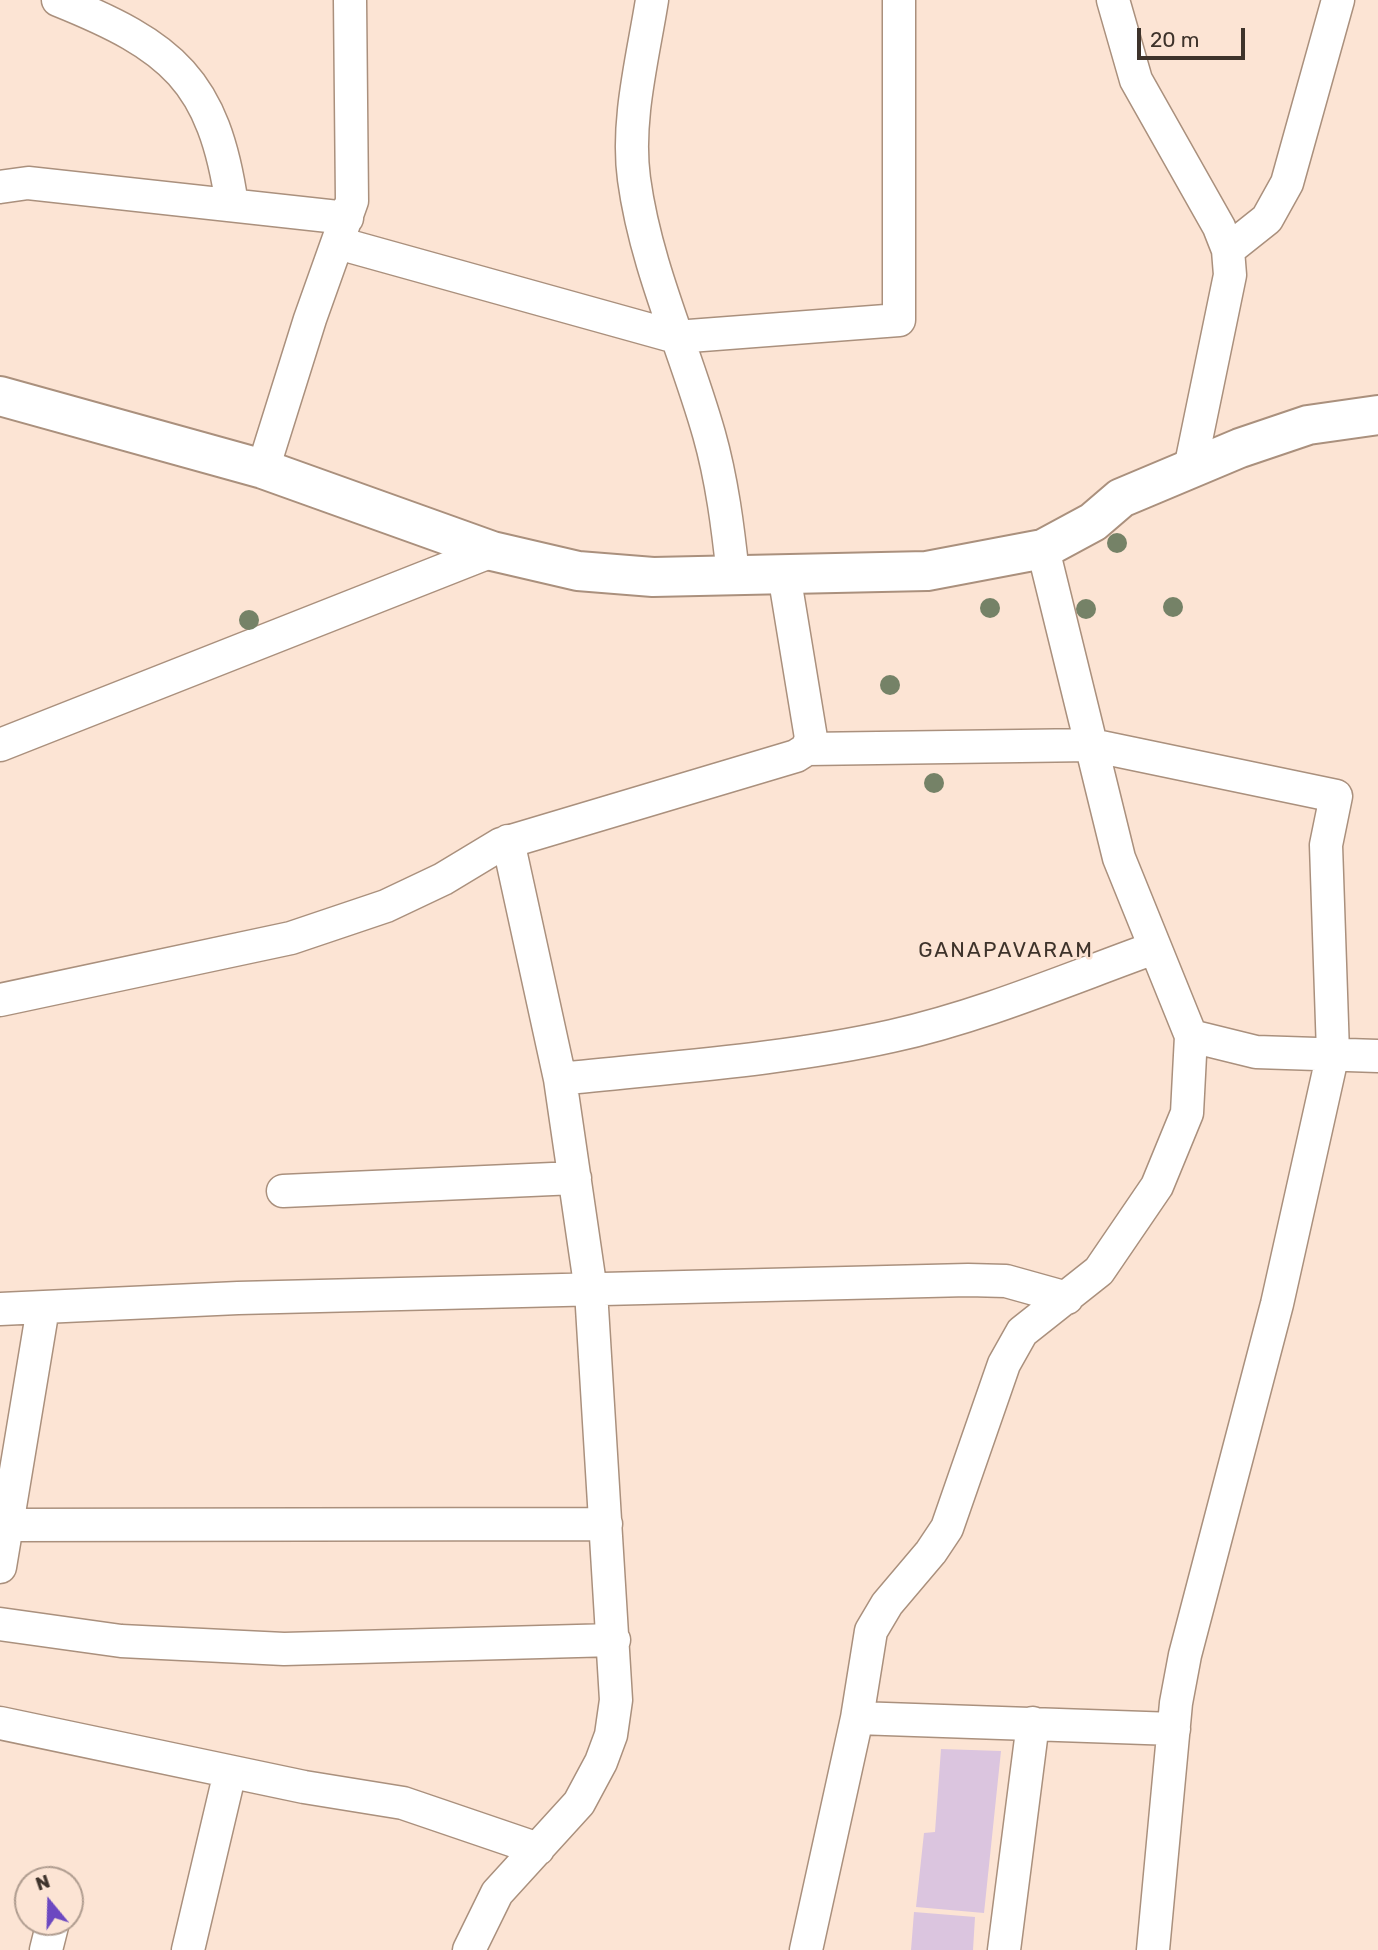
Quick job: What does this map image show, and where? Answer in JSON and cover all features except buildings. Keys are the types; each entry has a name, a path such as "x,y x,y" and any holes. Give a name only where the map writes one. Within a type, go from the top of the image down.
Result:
{"street":[{"path":"58,0 152,45 181,70 208,113 226,165 232,205"},
{"path":"263,469 310,319 352,201 350,0"},
{"path":"652,0 634,116 633,178 655,276 709,434 726,506 733,575"},
{"path":"0,187 28,183 232,205 342,231 676,337 899,320 899,0"},
{"path":"1113,0 1136,80 1219,227 1228,250 1230,275 1190,469"},
{"path":"1228,250 1267,219 1287,183 1338,0"},
{"path":"0,396 263,469 492,551 578,571 653,577 927,572 1043,549 1093,522 1121,498 1190,469 1308,425 1378,415"},
{"path":"806,1950 857,1718 871,1631 887,1604 932,1552 947,1528 1004,1364 1022,1332 1099,1271 1157,1186 1187,1113 1191,1036 1119,858 1043,549"},
{"path":"0,745 492,551"},
{"path":"784,574 811,738 807,749"},
{"path":"0,1000 291,938 386,906 508,841 796,756 807,749 1091,745 1336,796 1326,845 1333,1054 1277,1304 1185,1655 1174,1729 1153,1950"},
{"path":"469,1950 497,1893 579,1803 601,1762 611,1735 617,1700 591,1291 560,1079 508,841"},
{"path":"560,1079 767,1056 893,1036 988,1008 1154,948"},
{"path":"1191,1036 1256,1052 1378,1056"},
{"path":"283,1191 575,1178"},
{"path":"0,1309 239,1298 968,1280 1006,1281 1067,1298"},
{"path":"0,1567 43,1308"},
{"path":"7,1525 606,1524"},
{"path":"0,1624 121,1641 284,1649 614,1640"},
{"path":"857,1718 1174,1729"},
{"path":"0,1723 230,1772 402,1803 538,1849"},
{"path":"1004,1950 1033,1723"},
{"path":"188,1950 230,1772"}],"district":[{"name":"GANAPAVARAM","path":"1006,951"}]}
